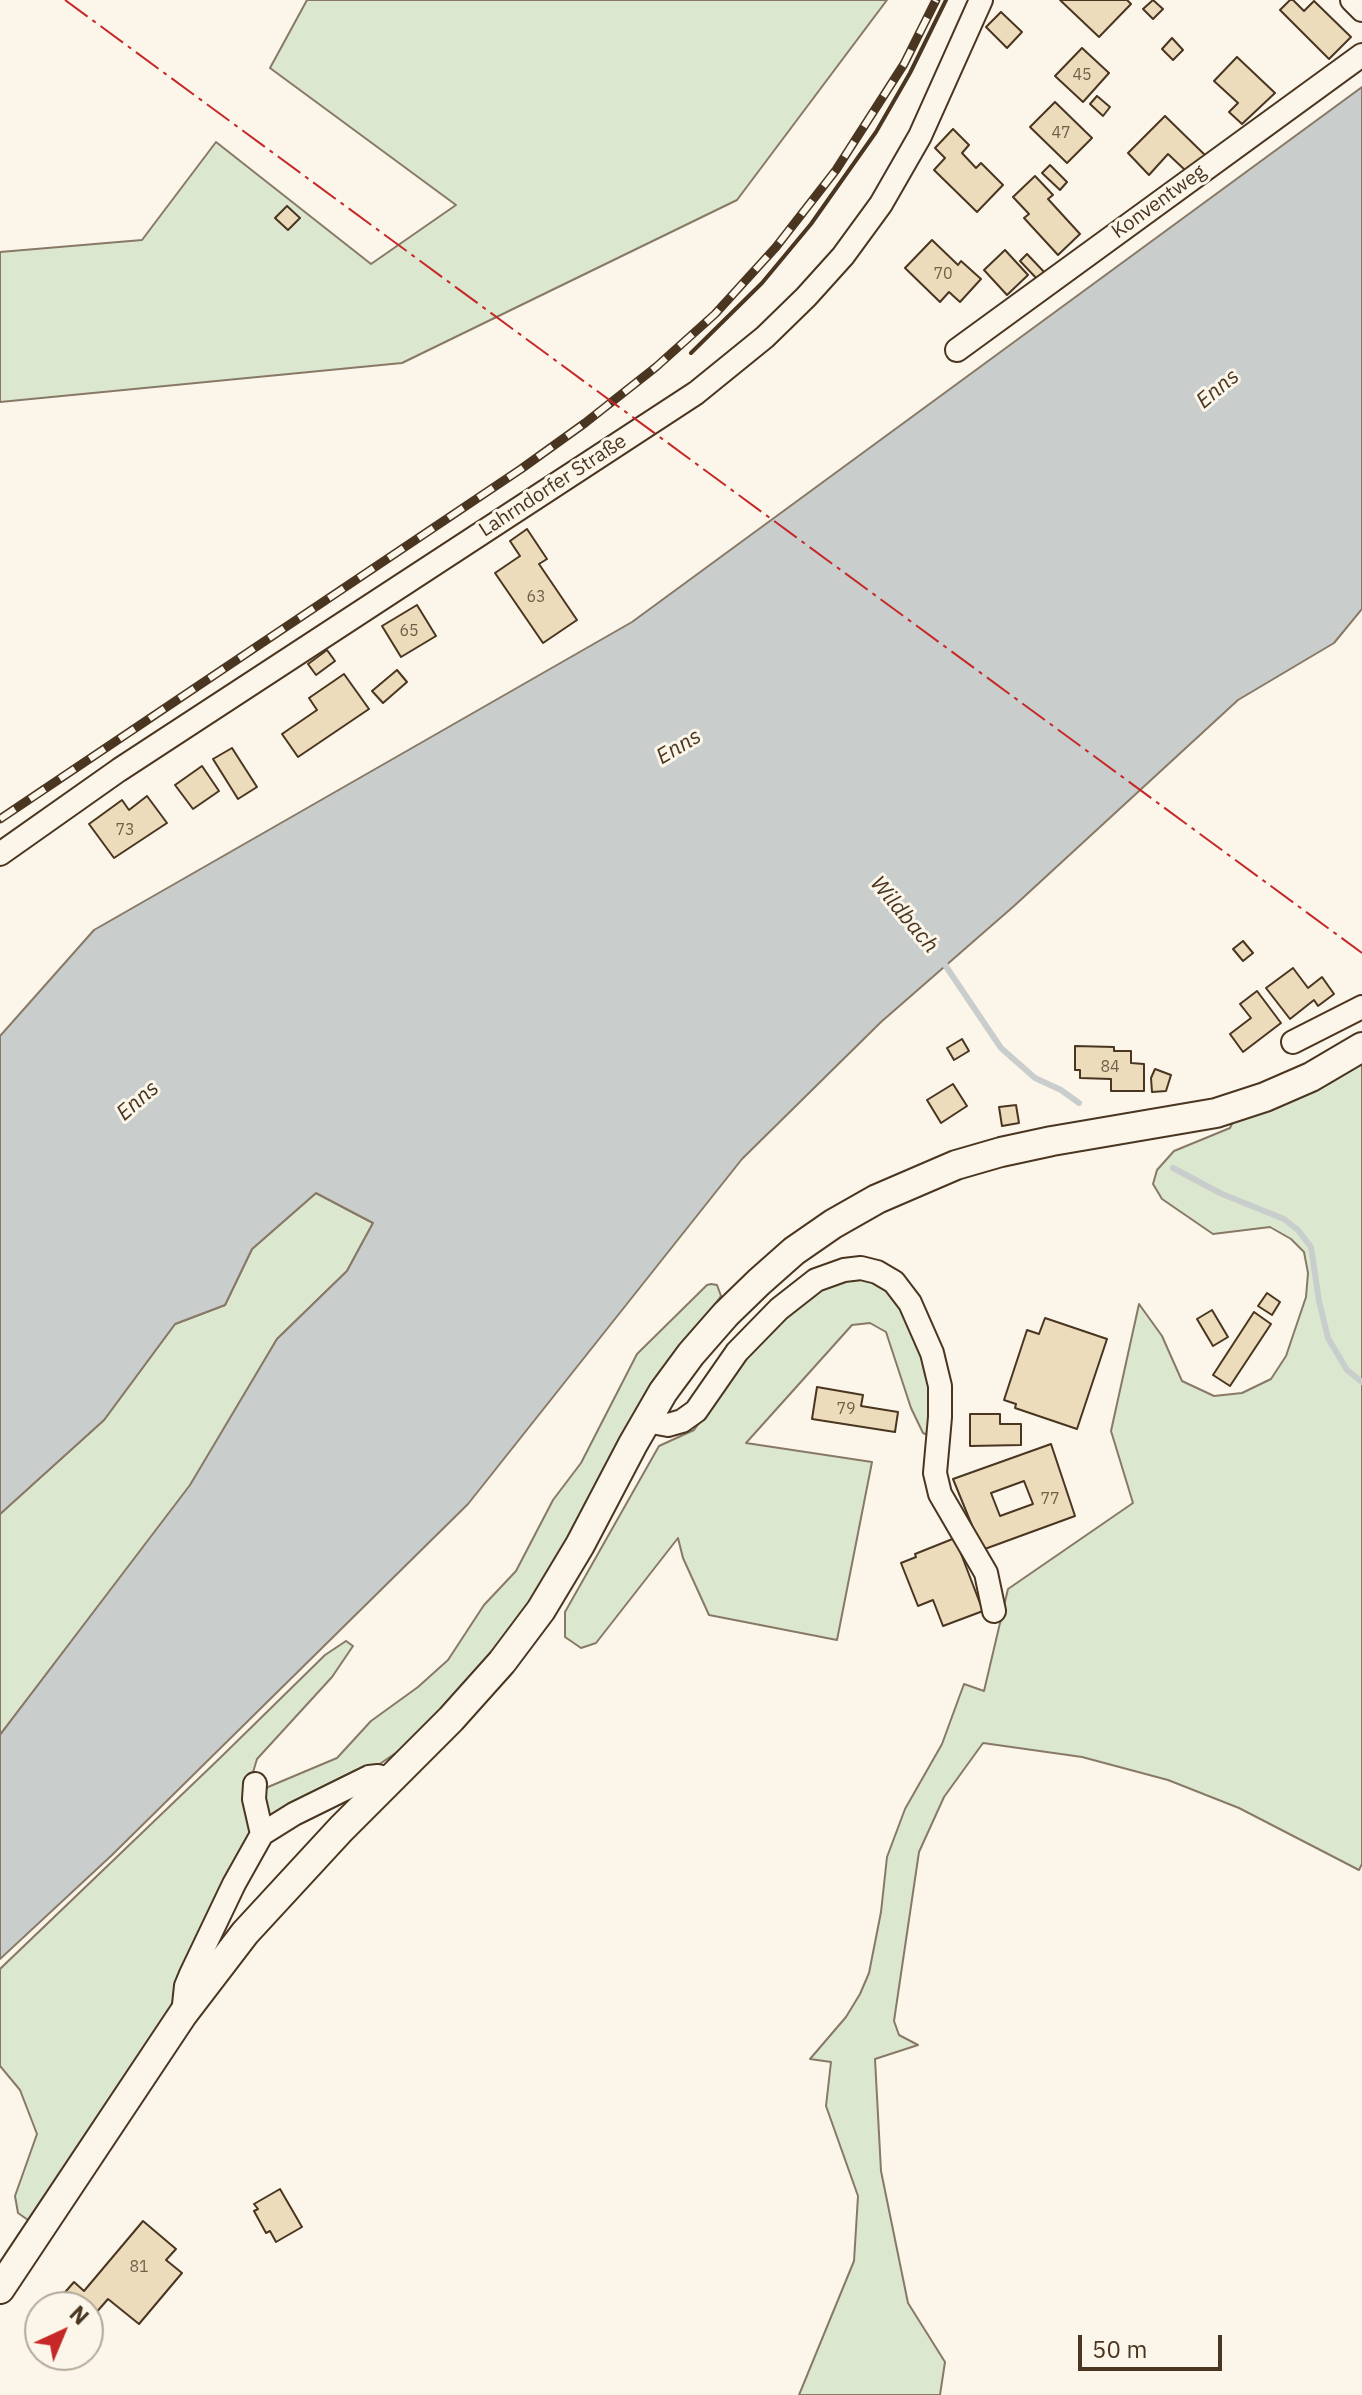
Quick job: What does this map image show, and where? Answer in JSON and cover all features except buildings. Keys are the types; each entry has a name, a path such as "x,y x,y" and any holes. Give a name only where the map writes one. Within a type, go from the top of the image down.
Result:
{"main road":[{"path":"0,2289 183,2014 245,1933 502,1662 541,1610 580,1545 646,1421 691,1354 759,1282 794,1251 833,1224 877,1199 956,1165 1001,1152 1216,1113 1265,1097 1311,1077 1362,1047"}],"street":[{"name":"Lahrndorfer Straße","path":"0,854 119,770 696,393 765,337 843,256 881,204 920,136 981,0"},
{"path":"1352,0 1362,10"},
{"name":"Konventweg","path":"957,350 1362,55"},
{"path":"1293,1042 1362,1007"},
{"path":"646,1421 668,1425 682,1421 696,1411 746,1341 779,1309 816,1280 844,1270 861,1268 877,1272 894,1282 910,1303 932,1353 940,1386 935,1473 940,1494 986,1573 994,1611"},
{"path":"183,2014 186,1986 191,1974 262,1834 294,1814 369,1777 390,1780"},
{"path":"255,1784 254,1799 262,1834"}],"green space":[{"path":"307,0 887,0 737,200 402,363 0,402 0,252 142,240 216,142 371,264 456,205 270,68"},
{"path":"1362,1064 1362,1864 1359,1870 1239,1808 1168,1780 1082,1757 983,1743 944,1797 919,1852 894,2021 899,2035 918,2045 875,2059 881,2171 908,2303 945,2362 940,2395 799,2395 854,2261 858,2196 826,2106 831,2062 810,2059 846,2017 869,1973 881,1912 887,1857 905,1809 942,1744 964,1684 984,1691 1008,1589 1133,1503 1111,1431 1139,1304 1162,1336 1182,1381 1214,1396 1242,1393 1271,1379 1286,1356 1306,1297 1308,1273 1304,1252 1291,1239 1270,1227 1213,1234 1162,1199 1153,1184 1157,1170 1174,1151 1230,1128 1235,1117 1328,1084"},
{"path":"316,1193 373,1223 347,1271 277,1339 191,1485 0,1735 0,1514 104,1420 175,1324 225,1305 252,1249"},
{"path":"857,1272 887,1282 933,1367 928,1435 923,1433 911,1408 886,1332 870,1323 852,1325 746,1443 872,1462 837,1640 709,1615 683,1558 678,1538 596,1643 581,1648 565,1637 565,1612 659,1446 694,1430 714,1403 730,1373 802,1298"},
{"path":"711,1284 717,1285 721,1296 542,1586 488,1659 433,1721 403,1748 371,1770 265,1823 262,1793 268,1787 337,1758 371,1721 418,1687 448,1660 484,1605 516,1571 553,1500 581,1463 637,1354"},
{"path":"346,1641 353,1646 332,1677 257,1759 251,1779 258,1830 173,2008 28,2220 18,2213 15,2196 37,2134 20,2090 0,2066 0,1969 325,1655"}],"water":[{"name":"Enns","path":"1362,87 1362,609 1334,643 1238,700 1014,906 881,1022 742,1159 468,1504 112,1855 0,1959 0,1735 190,1485 277,1339 347,1271 373,1223 316,1193 252,1249 225,1305 175,1324 104,1420 0,1514 0,1036 94,930 632,622"}],"waterway":[{"name":"Wildbach","path":"943,962 1001,1048 1035,1078 1061,1090 1079,1103"},
{"name":"Wildbach","path":"1173,1168 1222,1194 1284,1219 1298,1230 1311,1247 1328,1338 1347,1370 1362,1382"}],"railway":[{"path":"0,819 521,469 656,367 715,314 776,247 836,170 904,64 936,0"}],"wall":[{"path":"691,353 762,283 811,224 876,132 946,0"}],"power":[{"path":"65,0 1362,953"}]}
